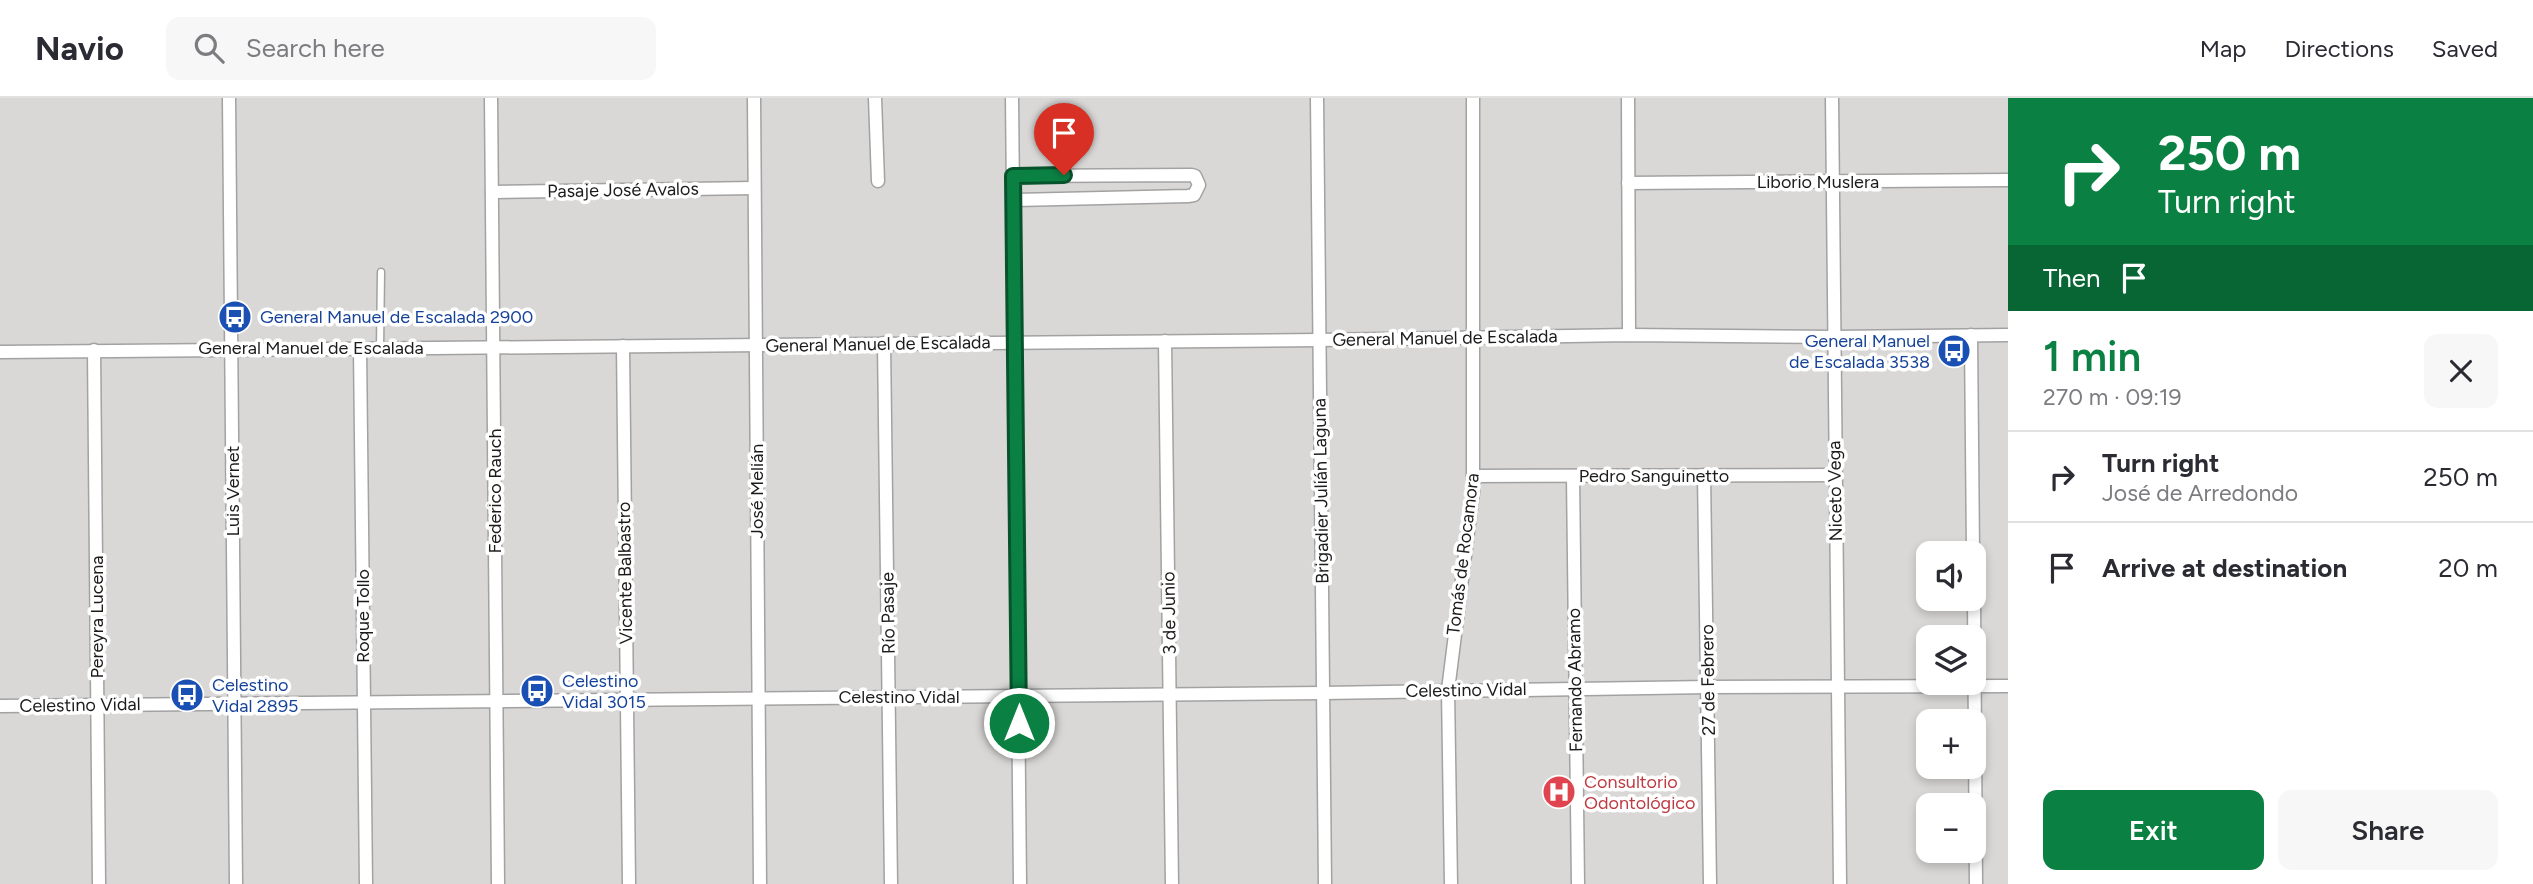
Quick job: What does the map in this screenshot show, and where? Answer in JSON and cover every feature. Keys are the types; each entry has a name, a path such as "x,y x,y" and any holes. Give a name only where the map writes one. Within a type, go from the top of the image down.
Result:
{"street":[{"name":"Luis Vernet","path":"229,98 236,884"},
{"name":"Federico Rauch","path":"491,98 498,884"},
{"name":"José Melián","path":"754,98 760,884"},
{"path":"876,98 878,181"},
{"path":"1012,98 1020,884"},
{"name":"Brigadier Julián Laguna","path":"1317,98 1325,884"},
{"name":"Tomás de Rocamora","path":"1451,884 1448,690 1473,475 1473,98"},
{"path":"1628,98 1629,335"},
{"name":"Niceto Vega","path":"1832,98 1840,884"},
{"path":"1013,176 1192,175 1199,185 1195,195 1188,196 1013,200"},
{"name":"Liborio Muslera","path":"1628,183 2008,180"},
{"name":"Pasaje José Avalos","path":"492,192 754,188"},
{"name":"General Manuel de Escalada","path":"0,352 1629,335 2008,335"},
{"path":"1971,335 1973,541"},
{"name":"3 de Junio","path":"1165,341 1172,884"},
{"name":"Río Pasaje","path":"884,343 891,884"},
{"name":"Vicente Balbastro","path":"623,346 628,884"},
{"name":"Roque Tollo","path":"360,348 366,884"},
{"name":"Pereyra Lucena","path":"94,350 99,884"},
{"name":"Pedro Sanguinetto","path":"1473,475 1834,475"},
{"name":"27 de Febrero","path":"1704,475 1710,884"},
{"name":"Fernando Abramo","path":"1573,476 1578,884"},
{"name":"Celestino Vidal","path":"1986,686 2008,686"},
{"name":"Celestino Vidal","path":"0,706 1916,687"},
{"path":"1975,695 1976,884"}],"lane":[{"path":"380,348 381,272"}],"shaded area":[{"path":"0,98 2008,98 2008,884 0,884"}],"place":[{"name":"General Manuel de Escalada 2900","path":"235,317"},
{"name":"General Manuel de Escalada 3538","path":"1954,351"},
{"name":"Celestino Vidal 3015","path":"537,691"},
{"name":"Celestino Vidal 2895","path":"187,695"},
{"name":"Consultorio Odontológico","path":"1559,792"}],"route":[{"path":"1019,723 1013,176 1064,175"}]}
